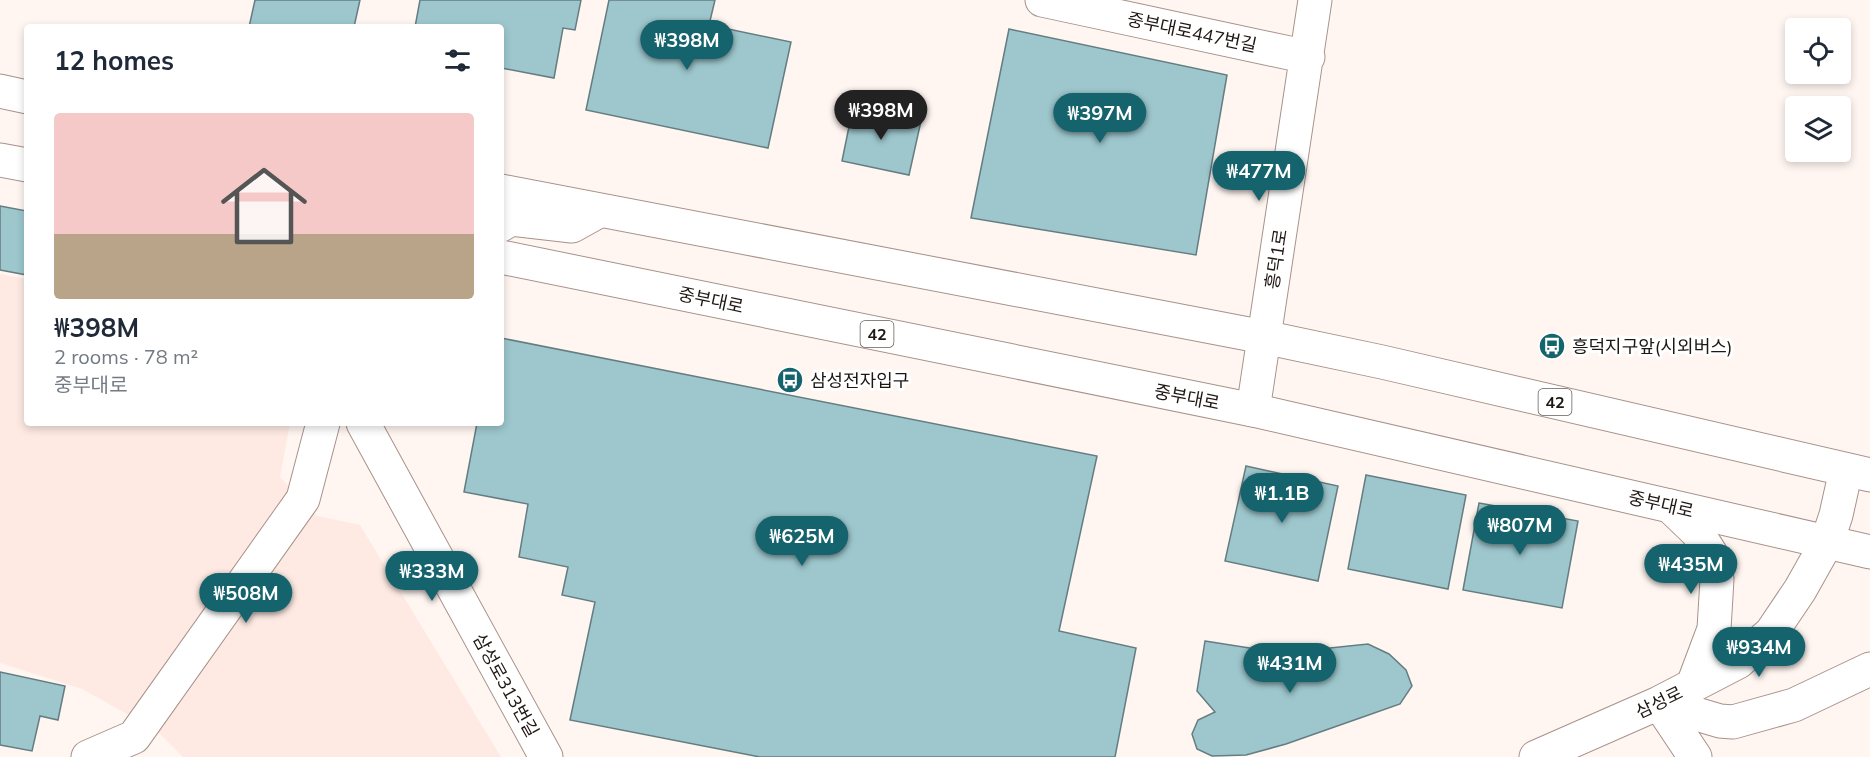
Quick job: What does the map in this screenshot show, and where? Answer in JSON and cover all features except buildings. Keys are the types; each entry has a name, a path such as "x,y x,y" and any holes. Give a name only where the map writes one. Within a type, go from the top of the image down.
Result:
{"main road":[{"name":"중부대로447번길","path":"1042,0 1308,57"},
{"name":"흥덕1로","path":"1253,410 1315,0"},
{"path":"0,91 24,96"},
{"path":"0,114 24,118"},
{"path":"0,160 24,164"},
{"name":"42","path":"504,192 1264,337 1382,362 1858,473"},
{"path":"504,223 511,219 572,226 599,211"},
{"name":"중부대로","path":"504,258 1253,410 1870,552"},
{"path":"88,757 131,747 303,499 322,426"},
{"name":"삼성로313번길","path":"365,426 546,757"},
{"name":"삼성로","path":"1536,757 1659,703 1738,662 1771,633 1800,590 1827,542 1836,515 1858,473"},
{"path":"1670,506 1697,532 1711,554 1717,579 1714,629 1693,685"},
{"path":"1659,703 1720,721 1732,722 1794,705 1870,669"},
{"path":"1659,703 1695,757"}],"shaded area":[{"path":"0,274 24,278 24,426 289,426 280,477 317,516 360,525 501,757 183,757 156,730 82,689 0,663"}],"place":[{"name":"흥덕지구앞(시외버스)","path":"1552,346"},
{"name":"삼성전자입구","path":"790,380"}]}
